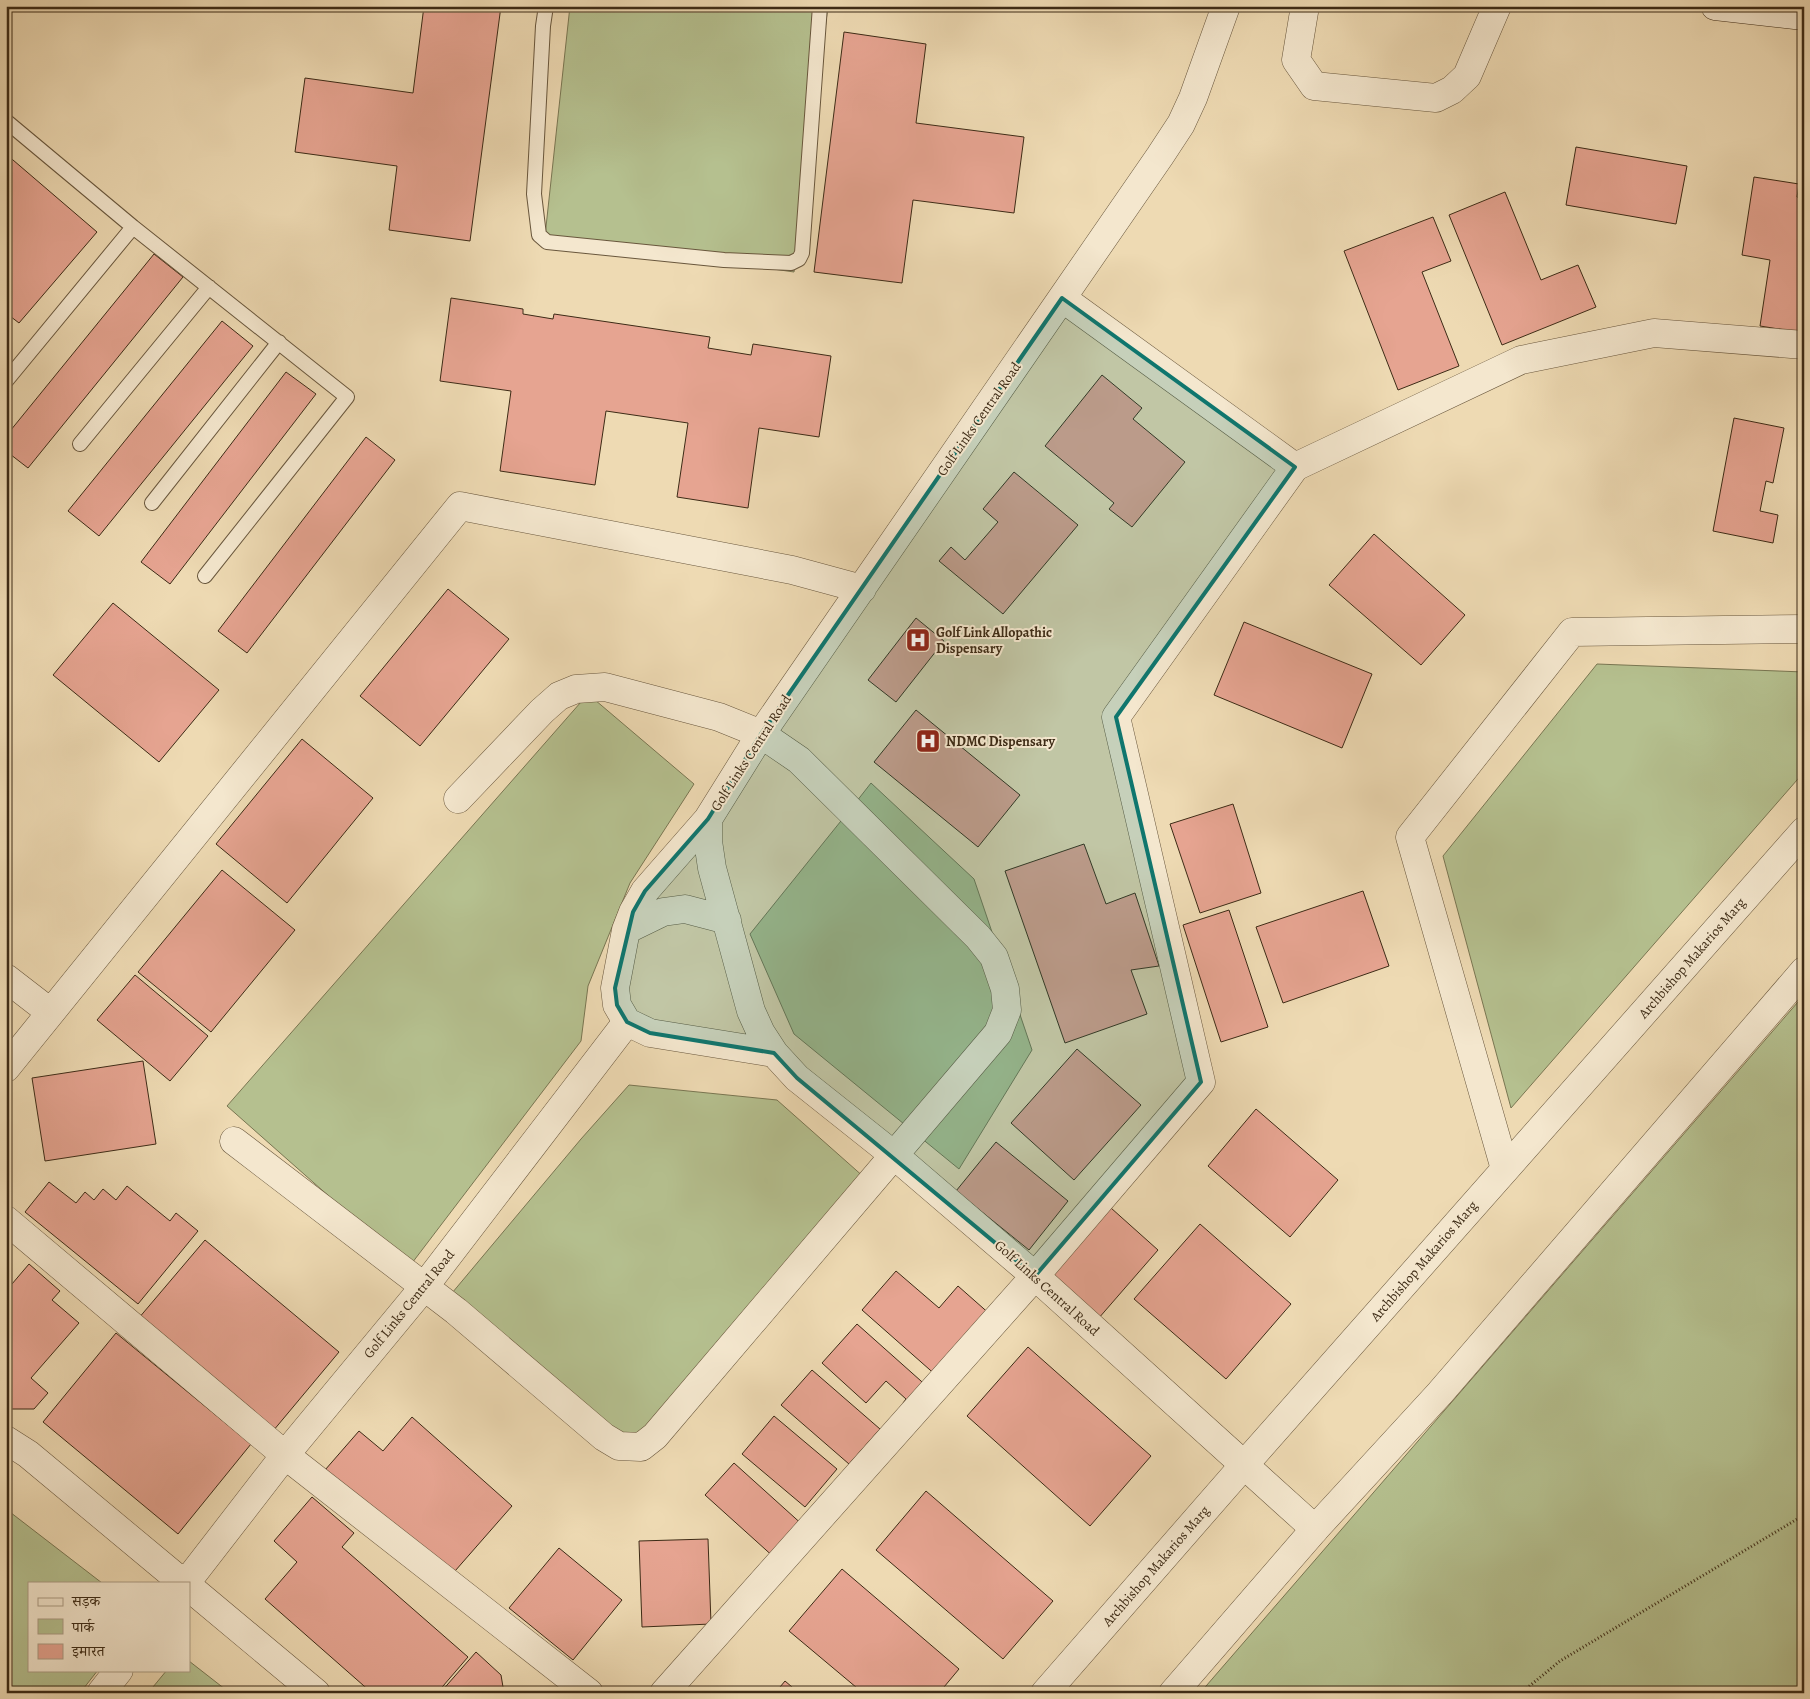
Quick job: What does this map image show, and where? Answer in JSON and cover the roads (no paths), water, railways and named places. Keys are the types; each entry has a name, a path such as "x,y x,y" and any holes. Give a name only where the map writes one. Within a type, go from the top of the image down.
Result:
{"street":[{"name":"Golf Links Central Road","path":"186,1582 285,1455 424,1287 627,1022 617,1005 615,988 626,930 633,912 645,891 708,819 761,734 1181,124 1193,98 1226,6"},
{"path":"1305,6 1296,60 1314,86 1436,98 1452,90 1467,76 1497,6"},
{"path":"1715,6 1804,16"},
{"path":"1062,298 1295,467"},
{"path":"664,1693 1035,1276 1201,1082 1116,717 1295,467 1522,360 1654,333 1804,345"},
{"path":"6,1068 460,506 792,570 862,589"},
{"path":"1505,1169 1410,837 1572,632 1804,629"},
{"path":"234,1141 456,1311 604,1437 619,1446 640,1447 655,1436 998,1033 1007,1010 1005,989 994,957 978,937 799,760 761,734 720,718 605,688 576,689 559,696 542,711 458,799"},
{"name":"Golf Links Central Road","path":"708,819 708,841 712,868 751,1011 761,1033 774,1053 797,1078 895,1156 1035,1276 1315,1529"},
{"name":"Archbishop Makarios Marg","path":"1045,1693 1804,831"},
{"path":"626,930 663,912 685,908 727,920"},
{"path":"1173,1693 1315,1529 1440,1393 1804,971"},
{"path":"6,978 50,1012"},
{"path":"627,1022 650,1033 774,1053"},
{"path":"6,1220 285,1455 589,1693"},
{"path":"6,1440 28,1454 184,1582"},
{"path":"190,1589 316,1693"},
{"path":"101,1693 117,1672"}],"lane":[{"path":"546,6 534,194 539,235 547,242 724,260 791,263 798,259 802,253 820,6"},
{"path":"6,121 133,227 347,397 205,576"},
{"path":"6,381 133,227"},
{"path":"80,444 209,287"},
{"path":"152,503 279,342"}],"place":[{"name":"Golf Link Allopathic Dispensary","path":"918,640"},
{"name":"NDMC Dispensary","path":"928,741"}]}
